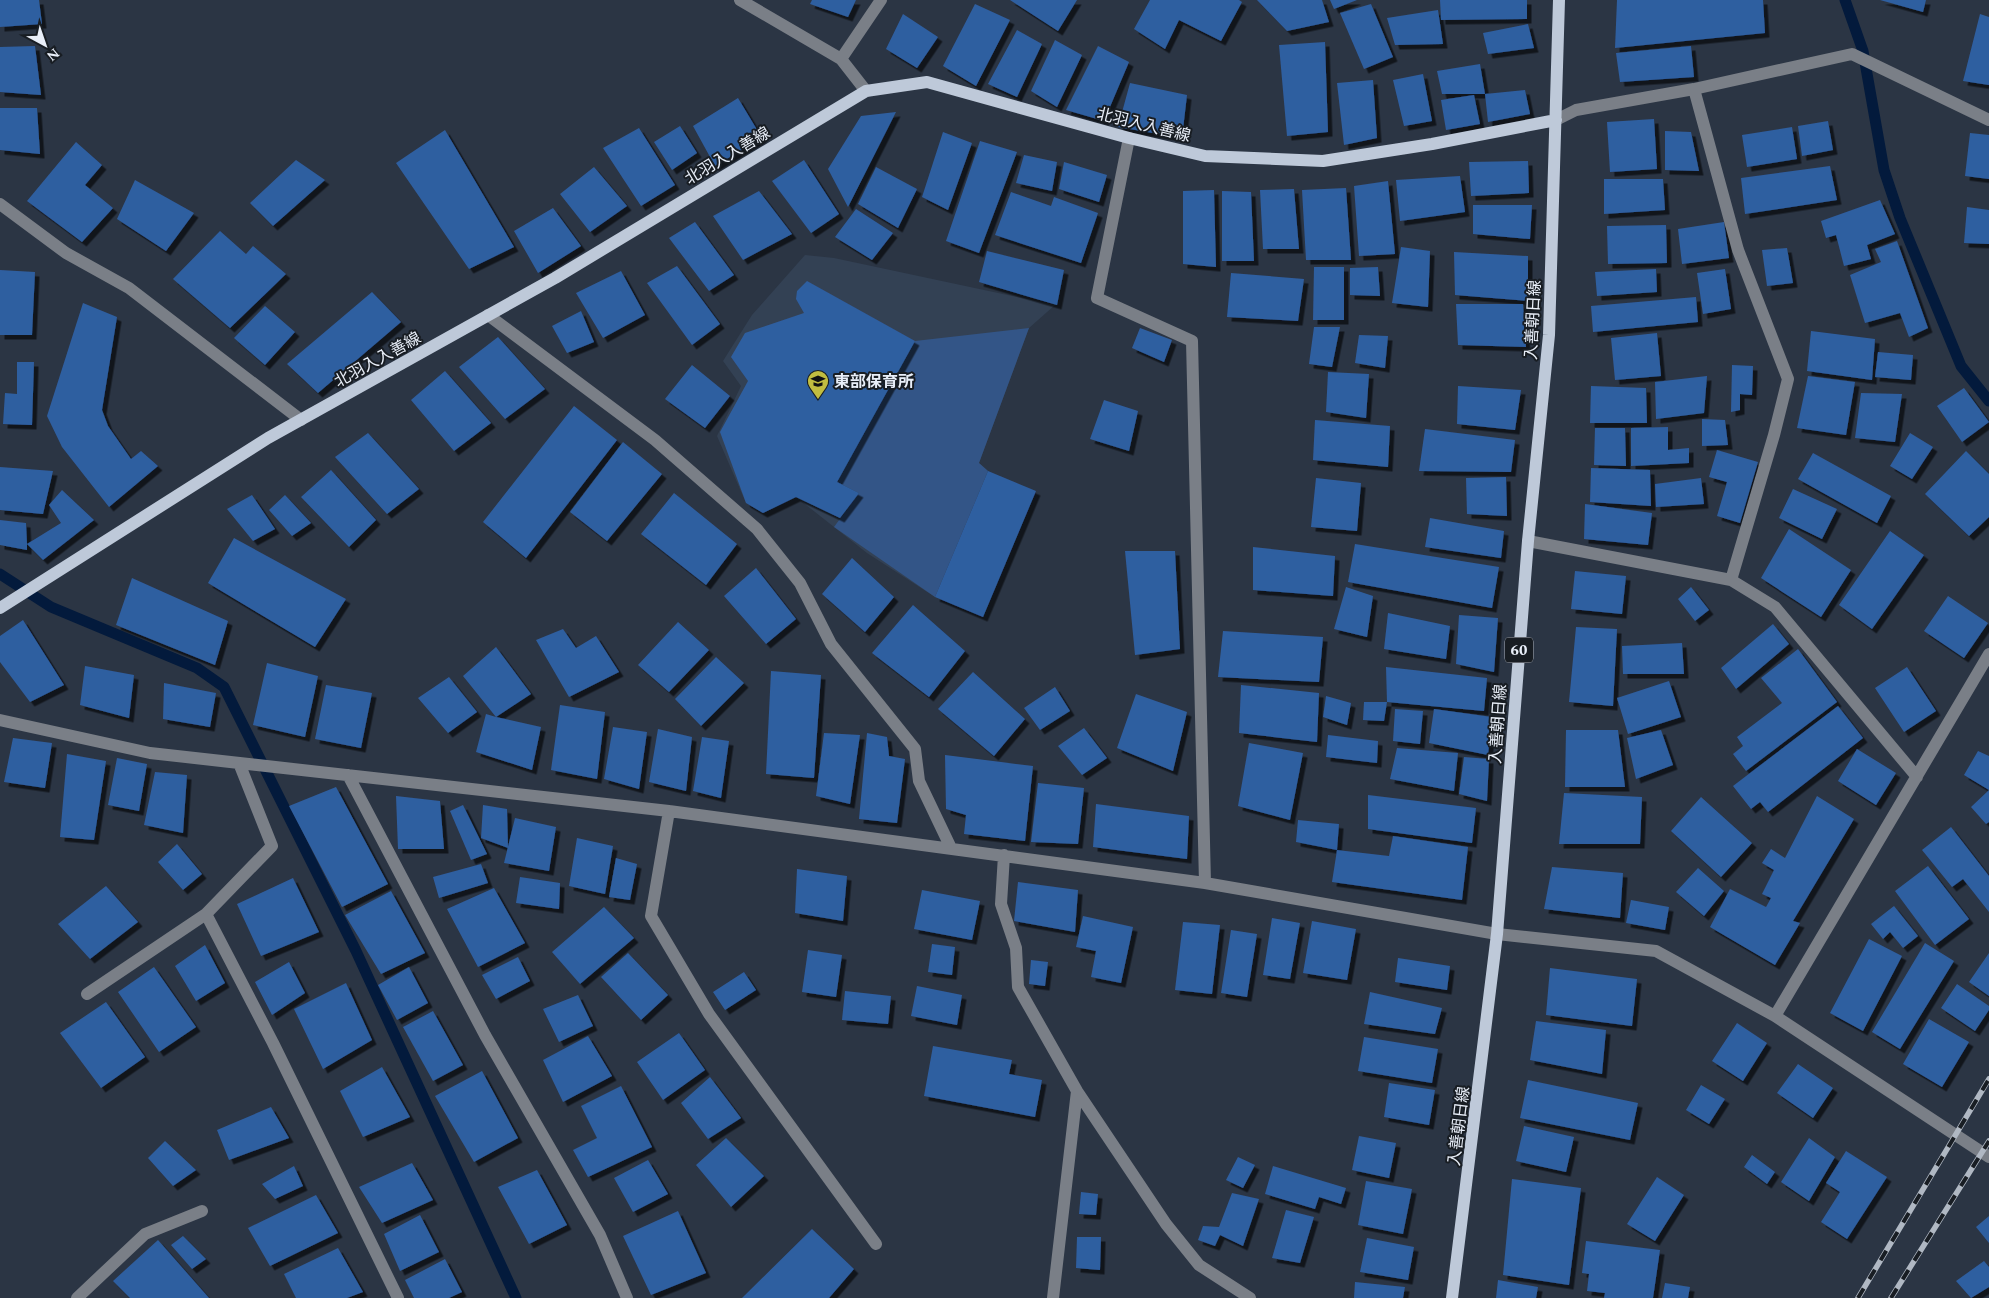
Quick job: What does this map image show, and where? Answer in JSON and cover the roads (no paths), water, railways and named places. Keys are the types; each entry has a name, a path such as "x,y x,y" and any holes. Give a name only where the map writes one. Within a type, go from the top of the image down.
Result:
{"main road":[{"name":"入善朝日線","path":"1452,1298 1497,934 1528,540 1549,334 1559,0"},
{"name":"北羽入入善線","path":"0,608 301,420 555,278 866,91 927,82 1129,138 1205,156 1323,161 1432,144 1556,120"}],"street":[{"path":"740,0 841,59 866,91"},
{"path":"841,59 881,0"},
{"path":"1556,120 1576,110 1694,89 1852,54 1989,120"},
{"path":"1694,89 1738,250 1788,378 1774,435 1731,580"},
{"path":"1129,138 1097,298 1192,341 1205,883"},
{"path":"0,204 66,253 130,288 301,420"},
{"path":"488,315 655,440 757,529 800,583 831,644 915,750 919,781 951,848"},
{"path":"1528,540 1731,580 1775,607 1917,777"},
{"path":"1775,1016 1989,654"},
{"path":"0,720 150,753 669,811 951,848 1205,883 1497,934 1656,951 1775,1016 1989,1157"},
{"path":"87,994 206,914 272,846 240,763"},
{"path":"348,775 485,1035 600,1235 627,1298"},
{"path":"669,811 651,916 709,1014 876,1244"},
{"path":"1004,855 1001,904 1016,948 1018,987 1077,1091 1166,1224 1199,1265 1250,1298"},
{"path":"206,914 273,1043 398,1298"},
{"path":"1053,1298 1077,1091"},
{"path":"77,1298 146,1234 202,1211"}],"waterway":[{"path":"1845,0 1863,51 1884,170 1900,218 1961,366 1989,401"},
{"path":"0,574 51,607 197,668 224,687 356,951 516,1298"}],"railway":[{"path":"1858,1298 1989,1079"},
{"path":"1891,1298 1989,1141"}],"place":[{"name":"東部保育所","path":"818,400"}]}
